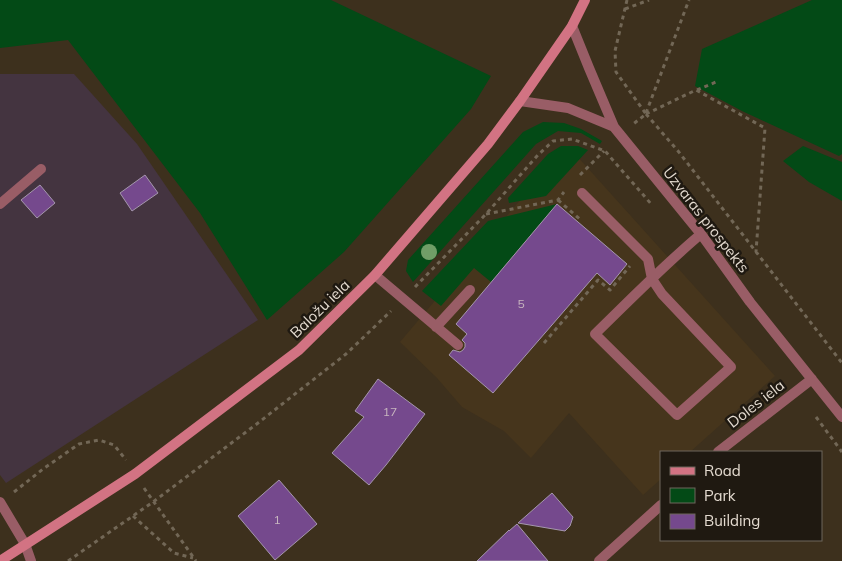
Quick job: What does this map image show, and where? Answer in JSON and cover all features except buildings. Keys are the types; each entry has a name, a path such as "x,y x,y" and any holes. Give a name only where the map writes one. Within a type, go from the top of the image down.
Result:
{"main road":[{"name":"Baložu iela","path":"0,561 135,474 299,350 375,275 488,144 572,26 585,0"}],"street":[{"name":"Uzvaras prospekts","path":"572,26 617,131 701,234 750,302 842,417"},
{"path":"520,101 568,108 617,131"},
{"path":"0,204 41,168"},
{"path":"582,193 648,259 652,278 662,294 731,367 677,415 595,334 652,278 701,234"},
{"path":"375,275 458,345"},
{"path":"436,327 470,290"},
{"name":"Doles iela","path":"719,451 812,378"},
{"path":"0,502 26,544 31,561"},
{"path":"600,561 660,506"}],"path":[{"path":"627,0 615,51 616,72 646,114 678,152 842,363"},
{"path":"625,9 650,0"},
{"path":"646,114 689,0"},
{"path":"579,176 605,151 617,131 646,114 716,82"},
{"path":"696,90 765,128 756,252"},
{"path":"68,561 153,502 346,354 404,299 486,214 538,155 554,141 572,139 605,151"},
{"path":"486,214 558,200 568,188"},
{"path":"558,200 587,226"},
{"path":"544,343 598,280 610,290 632,264"},
{"path":"0,502 79,444 99,440 114,445 135,474"},
{"path":"153,502 195,560"},
{"path":"133,516 174,553 195,560"}],"shaded area":[{"path":"0,74 74,74 137,144 258,320 6,483 0,475"},
{"path":"567,145 775,376 691,451 660,451 660,480 643,495 569,413 531,458 504,431 462,407 437,378 400,342"}],"green space":[{"path":"0,0 331,0 491,76 471,109 344,252 267,320 200,213 68,40 0,48"},
{"path":"812,0 842,0 842,154 839,156 742,111 695,86 702,49"},
{"path":"543,122 564,123 581,129 602,141 600,144 581,133 558,131 536,144 413,282 406,271 408,260 523,132"},
{"path":"561,146 578,146 588,150 546,196 509,203 508,198 548,154"},
{"path":"803,146 842,162 842,201 809,182 783,161"},
{"path":"557,204 491,282 474,268 441,306 422,291 488,221"}]}
